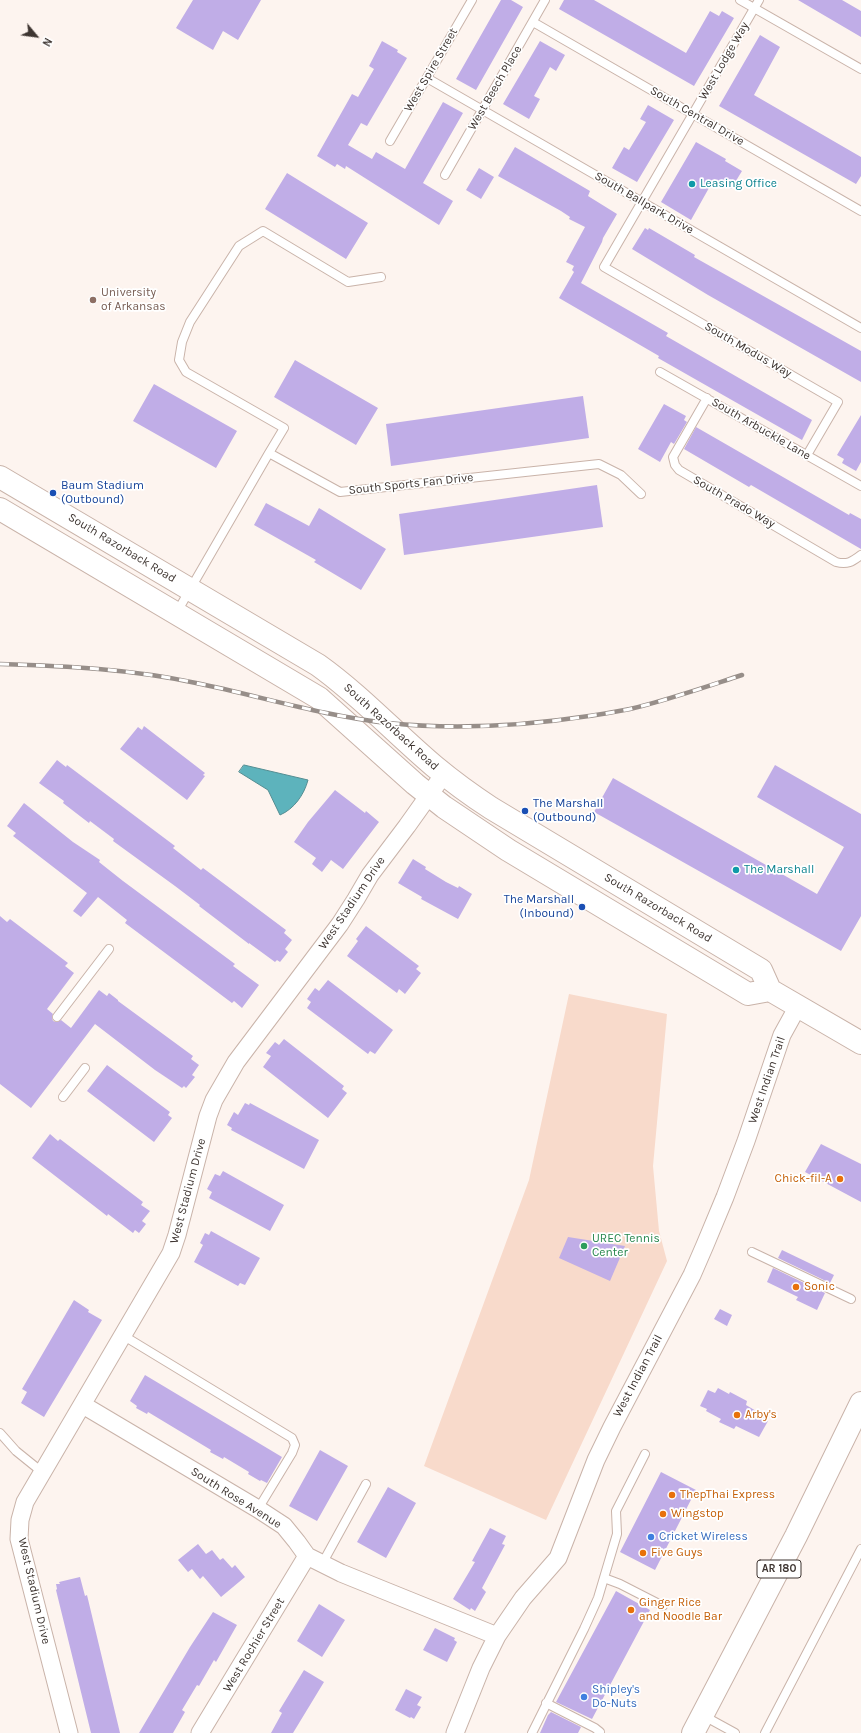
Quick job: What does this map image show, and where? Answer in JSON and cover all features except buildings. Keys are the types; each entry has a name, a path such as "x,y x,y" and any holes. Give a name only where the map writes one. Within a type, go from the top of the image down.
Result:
{"main road":[{"name":"South Razorback Road","path":"0,476 335,677 444,774 461,787 491,808 761,970 770,990"},
{"path":"0,509 319,698 444,808 502,846 748,994 770,990 861,1043"},
{"name":"AR 180","path":"698,1724 796,1536 861,1404"}],"street":[{"name":"West Stadium Drive","path":"69,1733 19,1539 20,1520 25,1502 124,1336 171,1253 177,1236 208,1116 217,1094 236,1062 340,924 370,875 408,826 444,774"},
{"name":"West Indian Trail","path":"455,1733 481,1668 497,1636 523,1598 558,1558 596,1460 699,1258 738,1163 782,1035 798,1006"},
{"name":"South Rose Avenue","path":"83,1405 284,1526 314,1560 341,1573 497,1636"},
{"name":"West Rochier Street","path":"200,1733 314,1560"}],"lane":[{"name":"West Spire Street","path":"390,141 472,0"},
{"name":"West Beech Place","path":"445,175 545,0"},
{"path":"740,0 861,69"},
{"name":"West Lodge Way","path":"604,267 759,0"},
{"name":"South Central Drive","path":"533,22 694,113 861,211"},
{"name":"South Ballpark Drive","path":"427,78 861,328"},
{"path":"177,613 284,428 186,372 180,360 182,342 190,322 239,246 263,231 348,282 381,277"},
{"name":"South Modus Way","path":"604,267 838,402 807,455"},
{"name":"South Arbuckle Lane","path":"660,372 861,486"},
{"name":"South Prado Way","path":"707,398 674,457 675,465 678,470 836,562 844,564 851,562 861,555"},
{"name":"South Sports Fan Drive","path":"269,453 340,492 599,464 622,475 641,494"},
{"path":"57,1017 109,949"},
{"path":"63,1097 85,1068"},
{"path":"752,1252 850,1299"},
{"path":"124,1336 292,1438 295,1445 292,1453 258,1509"},
{"path":"0,1433 16,1451 42,1472"},
{"path":"532,1733 598,1598 617,1534 616,1511 645,1454"},
{"path":"314,1560 366,1484"},
{"path":"765,1733 861,1549"},
{"path":"604,1578 620,1584 663,1606"},
{"path":"546,1703 600,1732"},
{"path":"698,1724 734,1733"}],"shaded area":[{"name":"UREC Tennis Center","path":"569,994 667,1014 653,1166 659,1231 667,1261 546,1520 424,1466 529,1180"}],"water":[{"path":"244,765 308,780 298,801 290,809 280,815 268,790 239,772"}],"railway":[{"path":"0,664 74,667 147,674 220,688 340,716 388,723 438,726 489,726 539,722 614,712 658,702 742,675"}],"place":[{"name":"Leasing Office","path":"692,184"},
{"name":"University of Arkansas","path":"93,300"},
{"name":"Baum Stadium (Outbound)","path":"53,493"},
{"name":"The Marshall (Outbound)","path":"525,811"},
{"name":"The Marshall","path":"736,870"},
{"name":"The Marshall (Inbound)","path":"582,907"},
{"name":"Chick-fil-A","path":"840,1179"},
{"name":"UREC Tennis Center","path":"584,1246"},
{"name":"Sonic","path":"796,1287"},
{"name":"Arby's","path":"737,1415"},
{"name":"ThepThai Express","path":"672,1495"},
{"name":"Wingstop","path":"663,1514"},
{"name":"Cricket Wireless","path":"651,1537"},
{"name":"Five Guys","path":"643,1553"},
{"name":"Ginger Rice and Noodle Bar","path":"631,1610"},
{"name":"Shipley's Do-Nuts","path":"584,1697"}]}
